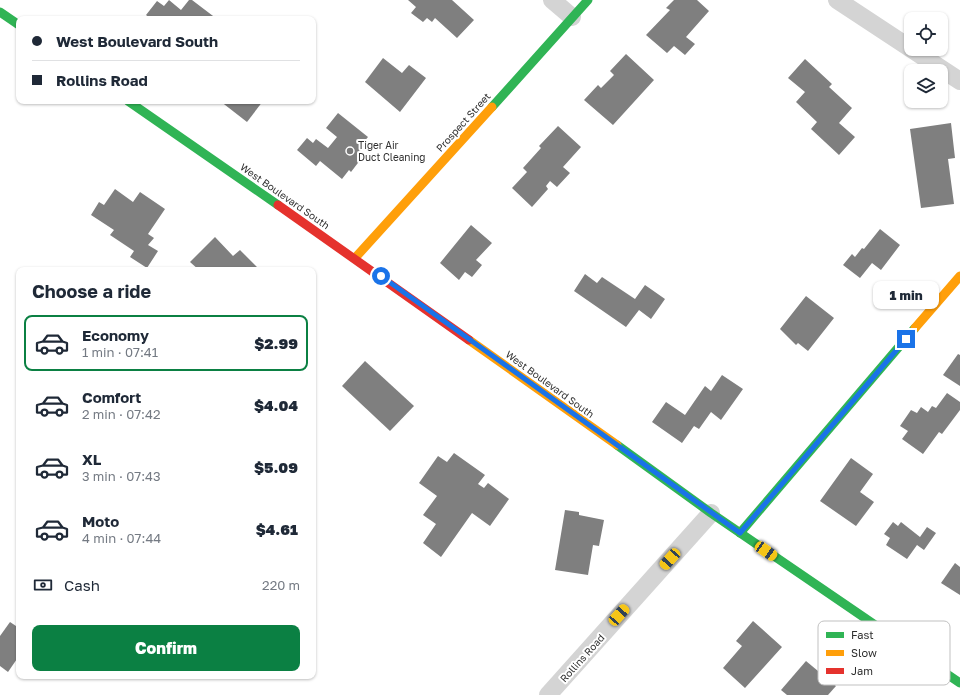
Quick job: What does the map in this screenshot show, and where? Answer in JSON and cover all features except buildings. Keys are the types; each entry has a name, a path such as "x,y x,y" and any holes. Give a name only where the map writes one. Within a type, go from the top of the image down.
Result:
{"main road":[{"name":"Prospect Street","path":"355,258 588,0"},
{"path":"0,12 16,23"},
{"name":"West Boulevard South","path":"132,104 355,258 711,513 869,621"},
{"path":"740,533 959,278"},
{"name":"West Boulevard South","path":"950,676 960,683"}],"street":[{"path":"552,0 572,17"},
{"path":"837,0 960,81"},
{"name":"Rollins Road","path":"548,695 711,513"}],"traffic: fast":[{"path":"492,107 588,0"},
{"path":"0,12 16,23"},
{"path":"132,104 278,205"},
{"path":"740,533 915,328"},
{"path":"617,445 711,513 869,621"},
{"path":"950,676 960,683"}],"traffic: slow":[{"path":"355,258 492,107"},
{"path":"915,328 960,276"},
{"path":"469,340 617,445"}],"traffic: jam":[{"path":"278,205 469,340"}],"place":[{"name":"Tiger Air Duct Cleaning","path":"350,151"}],"route":[{"path":"381,276 740,533 906,339"}]}
